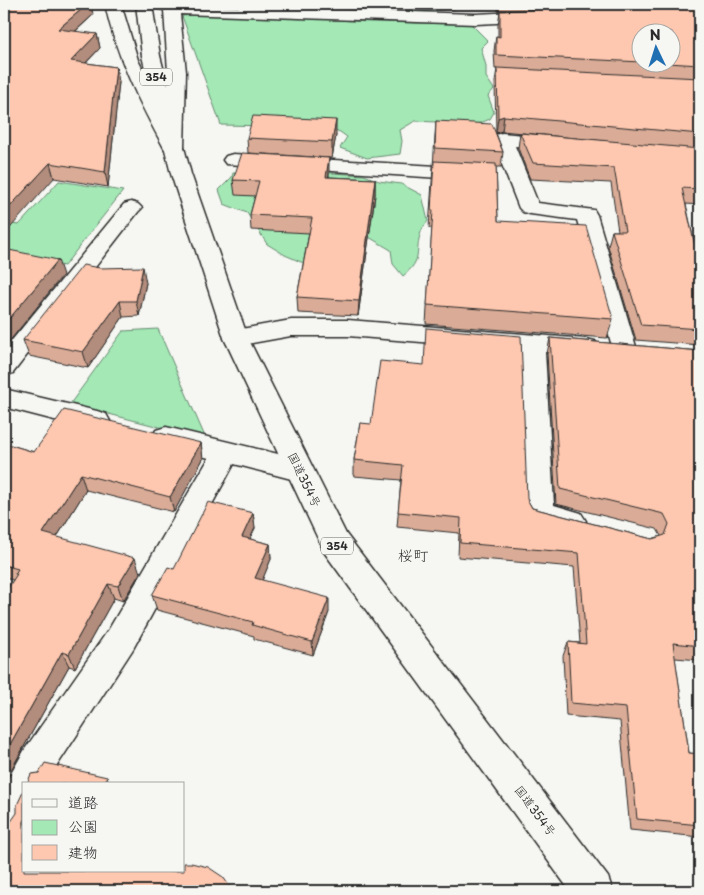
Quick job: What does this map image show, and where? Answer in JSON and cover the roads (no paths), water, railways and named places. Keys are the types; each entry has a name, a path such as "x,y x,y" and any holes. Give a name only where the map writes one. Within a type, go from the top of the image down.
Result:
{"main road":[{"path":"113,4 117,28 137,80 174,148"},
{"name":"国道354号","path":"144,4 151,56 174,148 236,338 335,543 594,891"},
{"path":"174,148 177,72 166,5 477,11 551,15"},
{"path":"236,338 291,328 348,328 635,351 586,215 530,208 501,175 502,139 581,146"},
{"path":"233,160 501,175"},
{"path":"4,368 131,208"},
{"path":"532,343 540,514 598,528"},
{"path":"4,398 299,470"},
{"path":"26,782 121,639 227,452"},
{"path":"4,822 22,789"}],"district":[{"name":"桜町","path":"413,556"}]}
